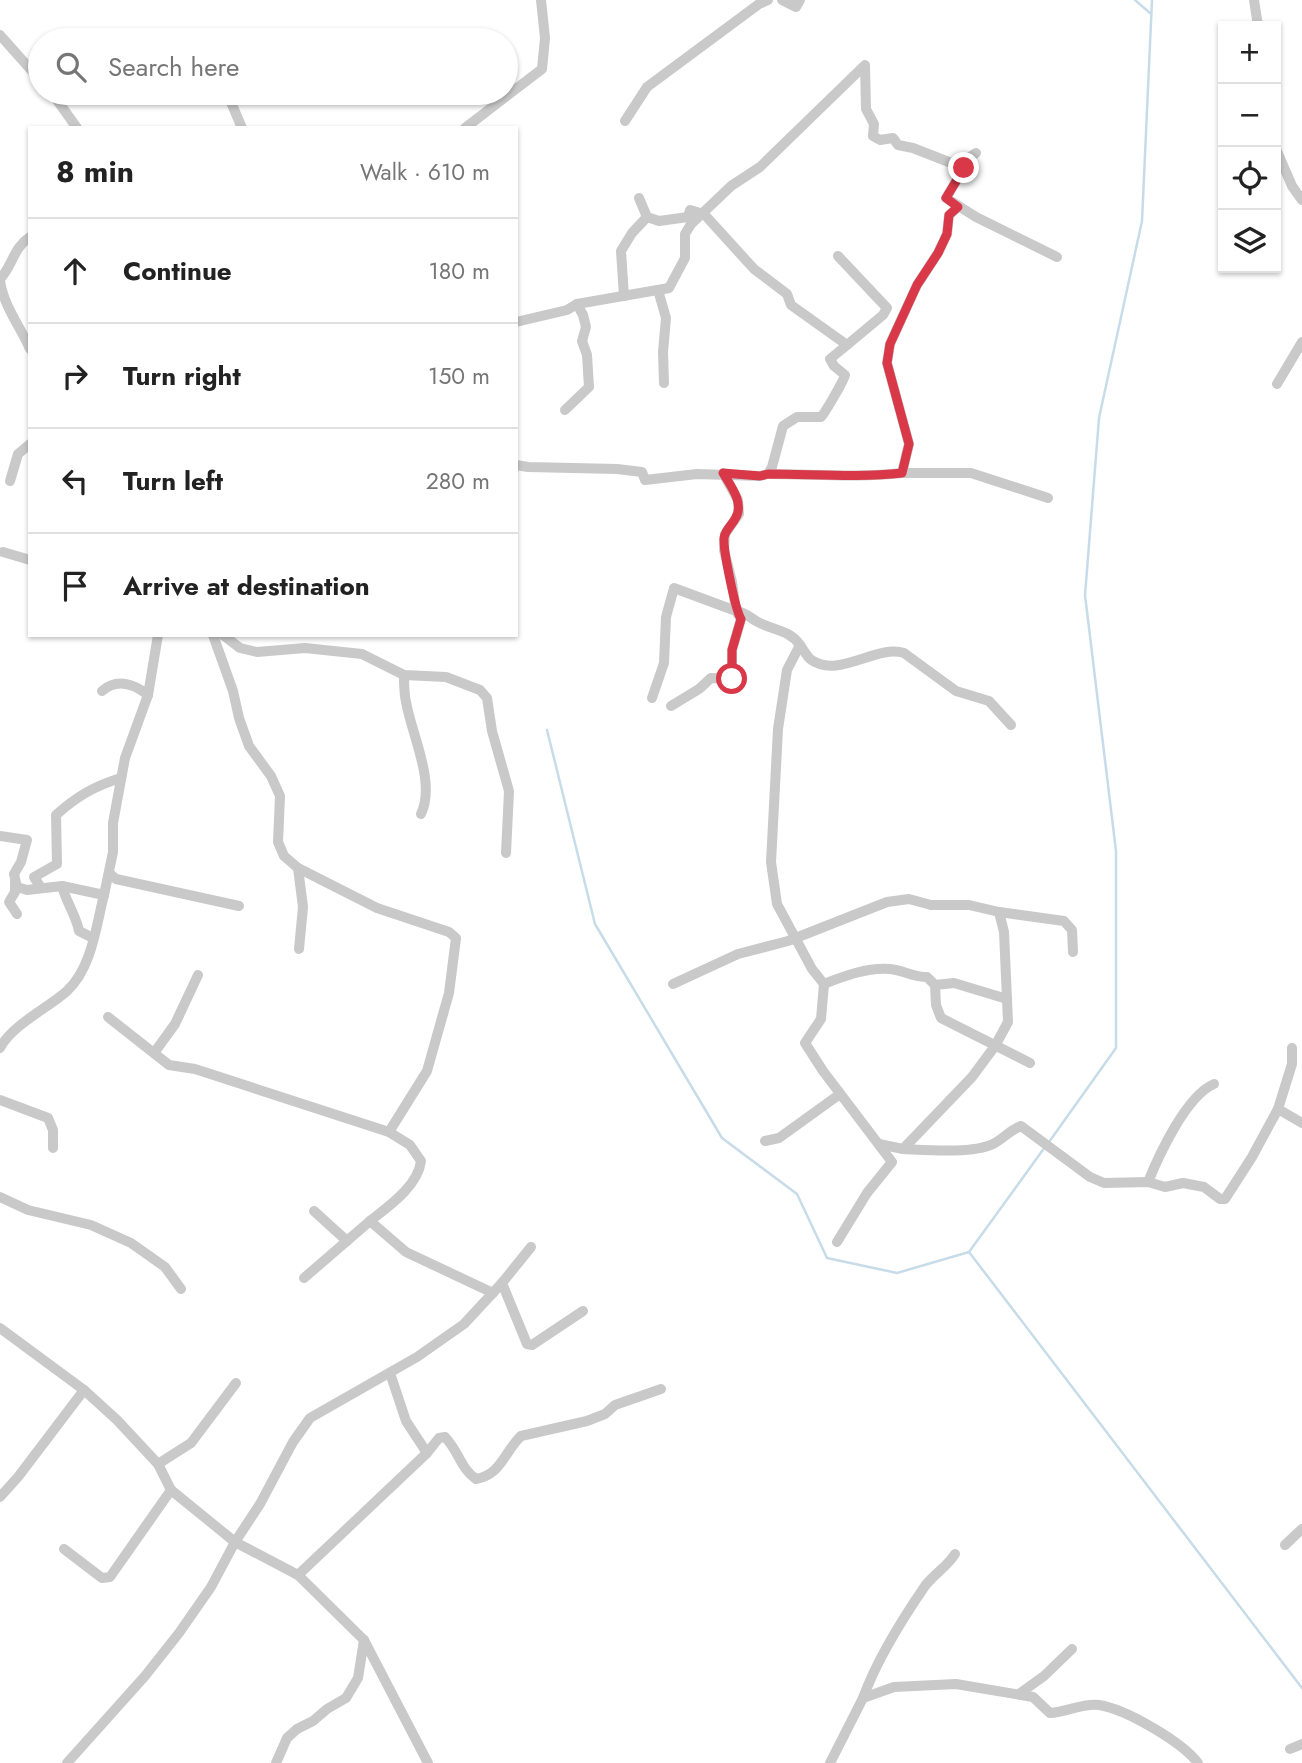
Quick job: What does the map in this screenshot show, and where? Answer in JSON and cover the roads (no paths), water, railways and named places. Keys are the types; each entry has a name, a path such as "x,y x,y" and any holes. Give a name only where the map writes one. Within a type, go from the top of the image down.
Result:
{"street":[{"path":"518,87 542,69 545,38 541,0"},
{"path":"625,121 647,88 768,0"},
{"path":"782,0 796,7 800,0"},
{"path":"1254,0 1257,21"},
{"path":"0,35 28,66"},
{"path":"518,322 567,310 577,304 668,288 679,273 685,258 685,234 691,225 731,186 760,167 865,65 866,109 874,124 873,136 880,140 893,138 898,145 914,148 964,168"},
{"path":"60,105 76,126"},
{"path":"232,105 241,126"},
{"path":"468,126 495,105"},
{"path":"976,152 968,158 946,198 958,207 1057,257"},
{"path":"1281,161 1292,186 1302,200"},
{"path":"639,198 647,218"},
{"path":"902,473 909,444 887,363 890,344 917,285 947,234 949,215 958,207"},
{"path":"647,218 659,221 688,217 690,210 704,214 754,269 787,294 790,305 846,345"},
{"path":"624,296 621,251 632,233 647,218"},
{"path":"28,239 16,249 7,271 0,279 2,295 28,345"},
{"path":"768,474 783,426 797,417 821,417 829,409 831,399 845,381 845,375 830,359 883,315 887,308 838,257"},
{"path":"658,290 666,318 664,383"},
{"path":"565,410 589,387 587,355 582,341 586,327 577,304"},
{"path":"1277,384 1302,342"},
{"path":"10,481 18,454 28,446"},
{"path":"518,465 617,469 642,472 645,480 723,473 760,476 841,474 865,477 902,473 971,473 1048,498"},
{"path":"671,706 699,689 711,678 732,679 732,650 741,619 736,611 724,550 724,534 738,514 738,500 723,473"},
{"path":"3,552 28,559"},
{"path":"652,698 664,663 666,617 674,588 745,612 757,622 783,631 795,638 810,659 826,665 841,664 895,650 904,653 956,691 989,701 1010,725"},
{"path":"0,1048 17,1030 68,989 85,966 109,873 113,852 113,823 125,758 148,695 158,637"},
{"path":"214,637 249,746 271,776 280,796 278,842 284,856 298,868 377,908 449,932 456,938 449,993 427,1071 389,1132"},
{"path":"226,637 240,648 257,652 305,648 362,654 404,675 446,677 480,690 487,698 492,731 509,791 506,853"},
{"path":"800,645 787,670 778,729 771,862 776,904 812,969 824,984 821,1019 805,1043 892,1163 867,1194 837,1242"},
{"path":"404,675 405,700 427,787 421,814"},
{"path":"102,691 109,685 122,683 138,688 148,695"},
{"path":"41,888 34,877 57,864 56,815 78,796 101,784 121,778"},
{"path":"0,836 27,840 14,874 15,892 9,902 17,914"},
{"path":"298,868 303,907 299,949"},
{"path":"109,873 116,879 239,906"},
{"path":"15,881 17,887 27,890 62,886 104,895"},
{"path":"62,886 79,931 93,938"},
{"path":"673,984 738,954 795,938 887,902 909,899 931,905 969,905 1064,921 1072,930 1073,952"},
{"path":"903,1149 972,1077 995,1046 1008,1022 1004,932 999,912"},
{"path":"824,984 845,976 891,969 913,977 928,977 935,985 936,1004 941,1017 1030,1063"},
{"path":"154,1053 175,1024 198,975"},
{"path":"935,985 954,983 1007,999"},
{"path":"108,1017 169,1065 195,1069 389,1132 410,1145 421,1160 418,1174 391,1205 304,1278"},
{"path":"879,1144 903,1149 978,1149 995,1143 1011,1130 1021,1126 1090,1177 1104,1183 1148,1182 1165,1188 1183,1183 1204,1187 1220,1199 1225,1199 1278,1110 1292,1064 1292,1048"},
{"path":"1148,1182 1162,1149 1185,1113 1205,1088 1214,1084"},
{"path":"765,1141 779,1138 840,1094"},
{"path":"0,1100 48,1118 53,1130 53,1148"},
{"path":"1278,1110 1302,1124"},
{"path":"0,1197 28,1210 91,1225 131,1243 165,1267 181,1289"},
{"path":"314,1211 347,1241"},
{"path":"370,1221 406,1252 493,1293"},
{"path":"67,1763 145,1676 179,1633 211,1587 293,1442 310,1418 417,1357 464,1324 531,1247"},
{"path":"502,1283 527,1344 532,1345 583,1311"},
{"path":"0,1328 85,1390 117,1420 158,1464 171,1490 235,1542 298,1575 364,1640 428,1763"},
{"path":"390,1373 406,1421 427,1453"},
{"path":"158,1464 191,1443 236,1382"},
{"path":"298,1575 427,1453 439,1438 445,1437 469,1475 476,1479 486,1477 499,1468 513,1443 521,1436 587,1421 605,1414 615,1405 661,1389"},
{"path":"0,1497 85,1390"},
{"path":"64,1549 102,1578 110,1577 171,1490"},
{"path":"1285,1545 1302,1529"},
{"path":"830,1763 872,1675 927,1583 950,1563 955,1554"},
{"path":"276,1763 287,1738 346,1698 358,1678 364,1640"},
{"path":"1019,1694 1044,1676 1072,1650"},
{"path":"863,1698 894,1687 956,1684 1033,1697 1050,1713 1063,1712 1074,1707 1100,1705 1141,1722 1189,1751 1198,1763"},
{"path":"1290,1749 1302,1744"}],"waterway":[{"path":"1135,0 1150,13"},
{"path":"1049,1142 1116,1048 1116,851 1085,595 1099,418 1142,221 1152,0"},
{"path":"547,730 595,924 722,1138 797,1194 827,1258 897,1273 969,1252 1302,1688"},
{"path":"969,1252 1045,1147"}]}
